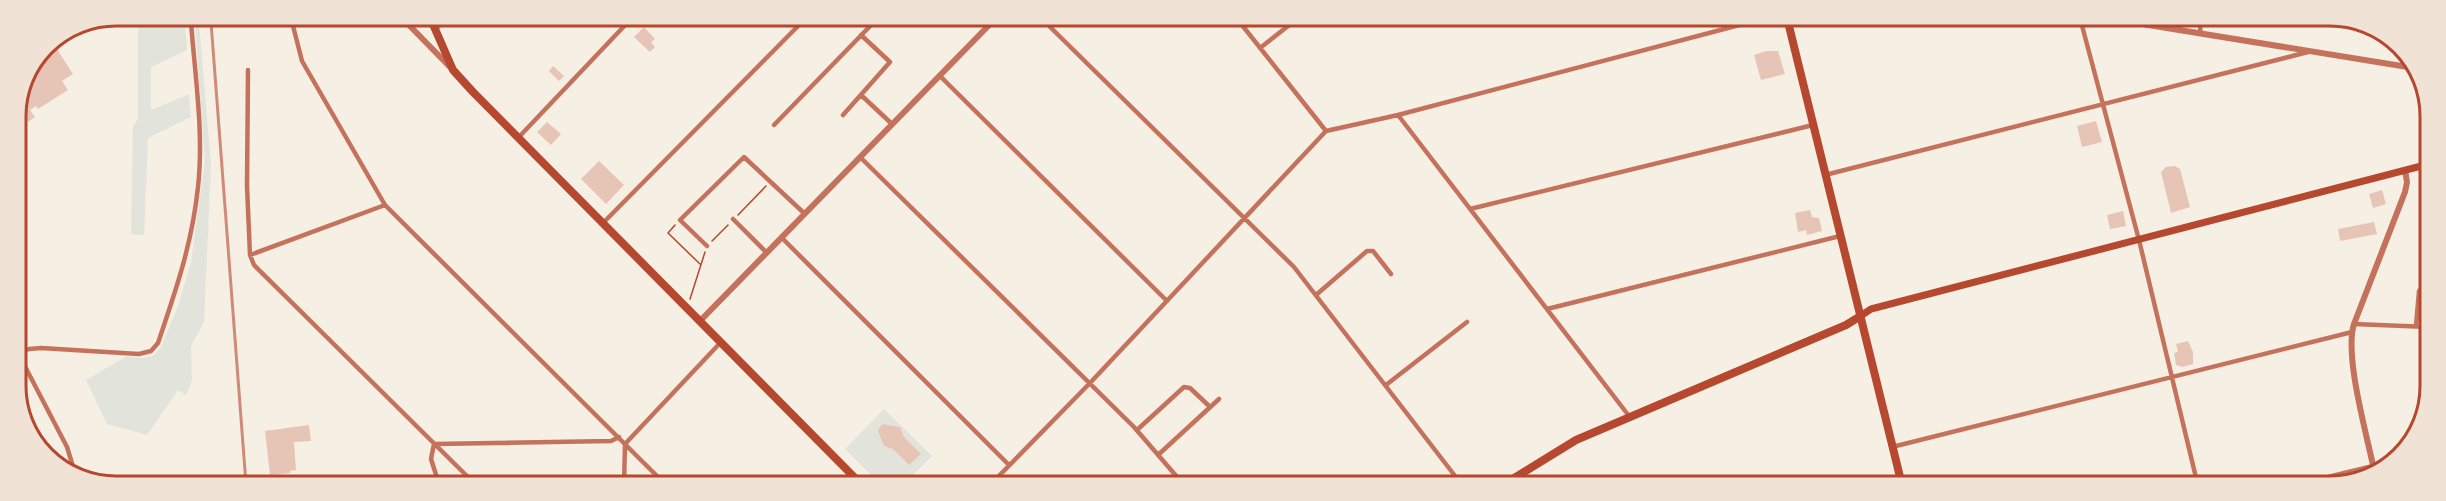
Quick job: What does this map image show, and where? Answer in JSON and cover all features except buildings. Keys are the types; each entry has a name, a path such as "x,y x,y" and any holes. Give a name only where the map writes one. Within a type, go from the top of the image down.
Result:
{"main road":[{"path":"434,26 453,70 853,476"},
{"path":"1789,26 1899,475"},
{"path":"1519,475 1576,440 1846,325 1871,309 2420,166"}],"street":[{"path":"26,350 40,348 139,354 151,351 158,343 186,261 198,187 199,138 191,26"},
{"path":"293,26 302,61 385,205 658,476"},
{"path":"413,26 453,70"},
{"path":"518,138 624,26"},
{"path":"603,223 799,26"},
{"path":"774,125 870,26"},
{"path":"700,321 988,26"},
{"path":"1048,26 1294,267 1455,475"},
{"path":"1243,26 1326,131"},
{"path":"1260,48 1289,26"},
{"path":"999,476 1090,383 1326,131 1398,115 1736,26"},
{"path":"2082,26 2139,240 2195,475"},
{"path":"2153,26 2406,67"},
{"path":"2200,26 2200,33"},
{"path":"843,115 890,62 861,35"},
{"path":"1825,175 2310,52"},
{"path":"248,70 247,186 250,255 254,266 467,476"},
{"path":"940,76 1167,301"},
{"path":"861,95 892,124"},
{"path":"1398,115 1629,416"},
{"path":"1470,208 1813,125"},
{"path":"707,246 680,220 744,157 805,214"},
{"path":"860,157 1137,430 1175,476"},
{"path":"2373,464 2353,365 2352,332 2405,192 2407,182 2405,170"},
{"path":"250,255 385,205"},
{"path":"733,219 767,253"},
{"path":"1547,309 1840,236"},
{"path":"782,238 1010,465"},
{"path":"1316,295 1367,251 1373,251 1391,274"},
{"path":"2416,326 2420,290"},
{"path":"1386,386 1467,322"},
{"path":"2354,324 2420,326"},
{"path":"1892,447 2352,332"},
{"path":"624,476 625,444 721,342"},
{"path":"26,368 67,447 72,464"},
{"path":"1137,430 1184,387 1192,389 1208,405"},
{"path":"1158,455 1219,399"},
{"path":"434,444 611,441 619,437"},
{"path":"434,444 431,459 436,476"}],"path":[{"path":"687,308 707,246 771,182"},
{"path":"680,220 668,233 701,264"}],"shaded area":[{"path":"138,26 185,26 187,50 151,67 151,110 189,94 191,117 148,138 144,235 131,234 133,126 138,119"},
{"path":"195,26 199,26 211,165 204,322 191,346 192,381 186,395 178,390 147,435 107,424 86,380 127,356 142,358 153,356 161,347 178,306 191,262 205,161"},
{"path":"884,409 932,456 912,476 872,476 845,449"}],"railway":[{"path":"211,26 245,476"}]}
